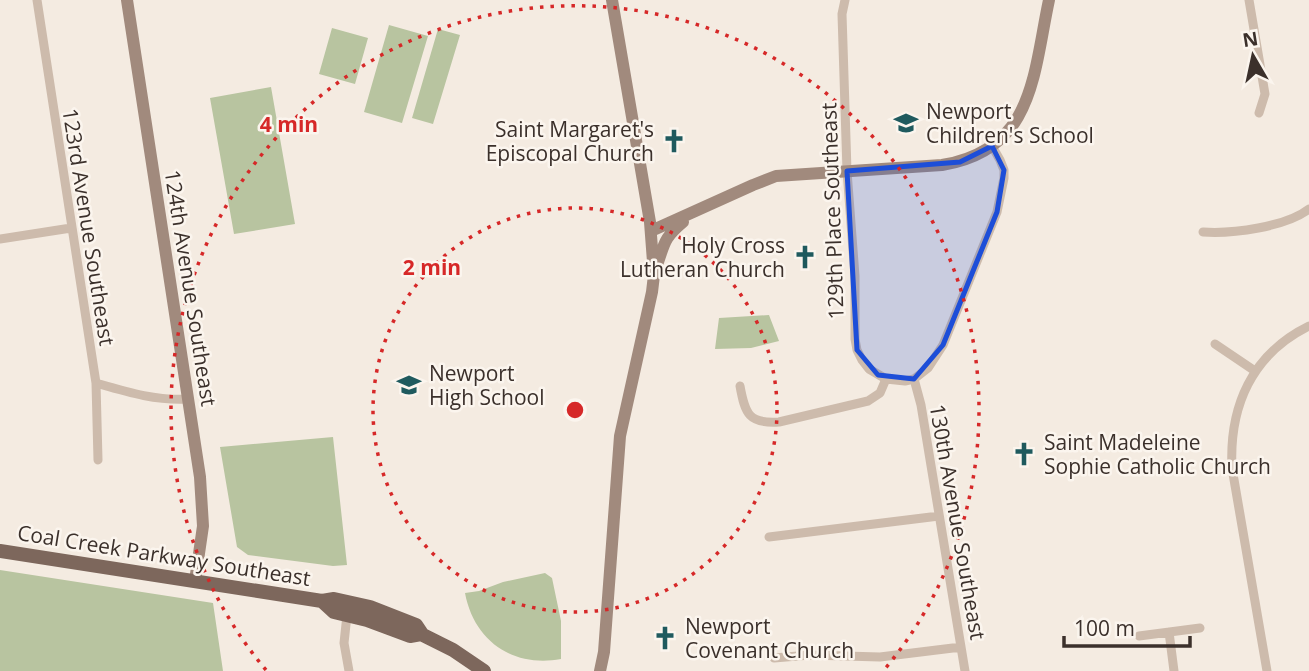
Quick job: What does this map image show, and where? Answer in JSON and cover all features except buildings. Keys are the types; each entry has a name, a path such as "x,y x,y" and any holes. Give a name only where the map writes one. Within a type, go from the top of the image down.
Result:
{"main road":[{"name":"124th Avenue Southeast","path":"127,0 200,477 203,515 195,582"},
{"path":"600,671 604,652 620,436 654,275 651,231 612,0"},
{"path":"651,231 776,176 942,165 976,156 992,146 1015,123 1027,101 1049,0"},
{"path":"654,275 668,235 696,211"},
{"name":"Coal Creek Parkway Southeast","path":"0,551 322,601 334,599 370,607 416,625 422,634 453,650 484,671"},
{"name":"Coal Creek Parkway Southeast","path":"322,601 334,612 347,615"},
{"path":"347,615 357,611 364,612 422,634"}],"street":[{"name":"123rd Avenue Southeast","path":"37,0 96,383 98,460"},
{"name":"129th Place Southeast","path":"845,0 842,14 847,171 854,251 854,321 857,350 869,369 886,379"},
{"path":"1249,0 1265,94 1259,113"},
{"path":"740,386 749,414 759,422 779,422 868,401 880,393 886,379 914,379 928,368 943,345 997,212 1004,178 1000,160 992,146"},
{"path":"1203,232 1219,233 1273,224 1296,218 1309,209"},
{"path":"0,239 71,228"},
{"path":"1267,671 1232,468 1232,436 1242,395 1255,371 1286,339 1309,326"},
{"path":"1215,344 1255,371"},
{"name":"130th Avenue Southeast","path":"914,379 921,405 965,671"},
{"path":"96,383 145,397 189,399"},
{"path":"769,537 939,516"},
{"path":"347,615 344,643 349,671"},
{"path":"1139,636 1200,628"},
{"path":"1169,632 1174,671"},
{"path":"774,658 810,655 880,657 961,647"}],"highlighted area":[{"path":"992,146 1004,170 997,212 943,345 914,379 878,375 857,350 847,171 960,162"}],"green space":[{"path":"389,25 428,36 402,123 364,112"},
{"path":"332,28 368,38 355,84 319,74"},
{"path":"438,29 460,35 433,124 412,118"},
{"path":"271,87 295,224 234,234 210,98"},
{"path":"769,315 779,341 751,348 715,349 719,318"},
{"path":"333,437 347,565 333,566 248,555 237,547 220,447"},
{"path":"0,570 213,603 223,671 0,671"},
{"path":"545,573 552,578 561,621 561,659 543,661 512,655 498,647 477,625 465,593"}],"place":[{"name":"Newport Children's School","path":"906,123"},
{"name":"Saint Margaret's Episcopal Church","path":"674,141"},
{"name":"Holy Cross Lutheran Church","path":"805,257"},
{"name":"Newport High School","path":"409,385"},
{"name":"Saint Madeleine Sophie Catholic Church","path":"1024,454"},
{"name":"Newport Covenant Church","path":"665,638"}]}
